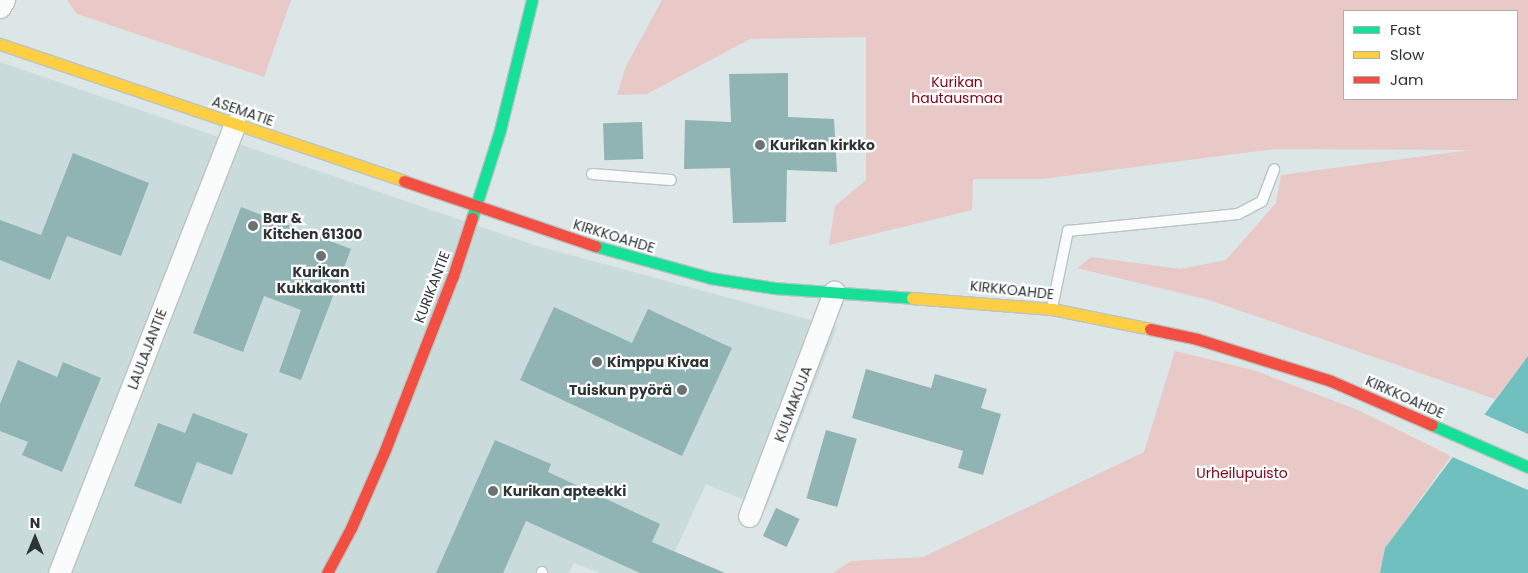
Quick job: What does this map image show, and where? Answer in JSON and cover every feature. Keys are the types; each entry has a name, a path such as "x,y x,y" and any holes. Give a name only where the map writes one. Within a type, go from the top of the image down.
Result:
{"main road":[{"name":"KURIKANTIE","path":"327,573 351,528 385,450 477,207 532,0"},
{"name":"ASEMATIE","path":"0,44 477,207"},
{"name":"KIRKKOAHDE","path":"477,207 626,257 710,278 774,288 1052,309 1197,339 1255,355 1331,381 1528,467"}],"street":[{"path":"0,7 4,0"},
{"name":"LAULAJANTIE","path":"59,573 235,124"},
{"name":"KULMAKUJA","path":"750,516 834,292"}],"lane":[{"path":"1052,309 1068,231 1238,214 1262,200 1274,169"},
{"path":"592,174 671,180"}],"shaded area":[{"path":"0,62 534,245 837,327 766,509 706,484 665,573 600,573 574,563 569,573 0,573"}],"green space":[{"path":"67,0 291,0 264,77 77,14"},
{"name":"Kurikan hautausmaa","path":"662,0 1528,0 1528,356 1495,399 1209,300 1077,268 1091,257 1180,269 1226,260 1276,203 1281,175 1470,150 1274,149 1042,179 973,179 972,210 829,245 835,206 866,180 866,37 750,39 647,94 617,95 626,66"},
{"name":"Urheilupuisto","path":"1175,351 1253,370 1358,410 1451,456 1385,548 1380,573 833,573 851,561 923,557 1144,452"}],"water":[{"path":"1528,356 1528,573 1380,573 1385,548"}],"pier":[{"path":"1481,413 1528,434 1528,490 1448,455"}],"building":[{"name":"Kurikan kirkko","path":"788,73 788,117 834,119 837,172 787,170 786,222 733,223 730,168 684,169 685,120 731,122 729,74"},
{"path":"642,122 643,159 604,160 603,123"},
{"path":"73,153 149,183 121,256 67,236 50,280 0,260 0,220 41,235"},
{"path":"241,207 351,249 301,380 279,372 301,310 264,296 243,352 193,333"},
{"name":"Kimppu Kivaa","path":"554,307 632,343 648,309 732,348 682,456 520,380"},
{"path":"18,360 57,377 63,362 101,378 62,472 22,455 28,442 0,431 0,404"},
{"path":"866,369 931,388 935,374 987,389 981,408 1001,414 983,475 958,468 963,451 852,418"},
{"path":"193,413 248,434 232,475 197,462 181,504 134,486 158,423 185,433"},
{"path":"826,430 857,439 837,507 806,498"},
{"path":"495,440 551,464 548,472 660,524 652,542 725,573 640,573 526,521 503,573 436,573"},
{"path":"776,508 800,519 786,547 763,536"}],"traffic: fast":[{"path":"472,218 500,130 532,0"},
{"path":"595,246 710,278 774,288 912,298"},
{"path":"1432,425 1528,467"}],"traffic: slow":[{"path":"0,44 404,181"},
{"path":"912,298 1052,309 1150,329"}],"traffic: jam":[{"path":"404,181 595,246"},
{"path":"327,573 351,528 385,450 453,276 472,218"},
{"path":"1150,329 1197,339 1331,381 1432,425"}],"place":[{"name":"Kurikan kirkko","path":"760,145"},
{"name":"Bar & Kitchen 61300","path":"253,226"},
{"name":"Kurikan Kukkakontti","path":"321,256"},
{"name":"Kimppu Kivaa","path":"597,362"},
{"name":"Tuiskun pyörä","path":"682,390"},
{"name":"Kurikan apteekki","path":"493,491"}]}
